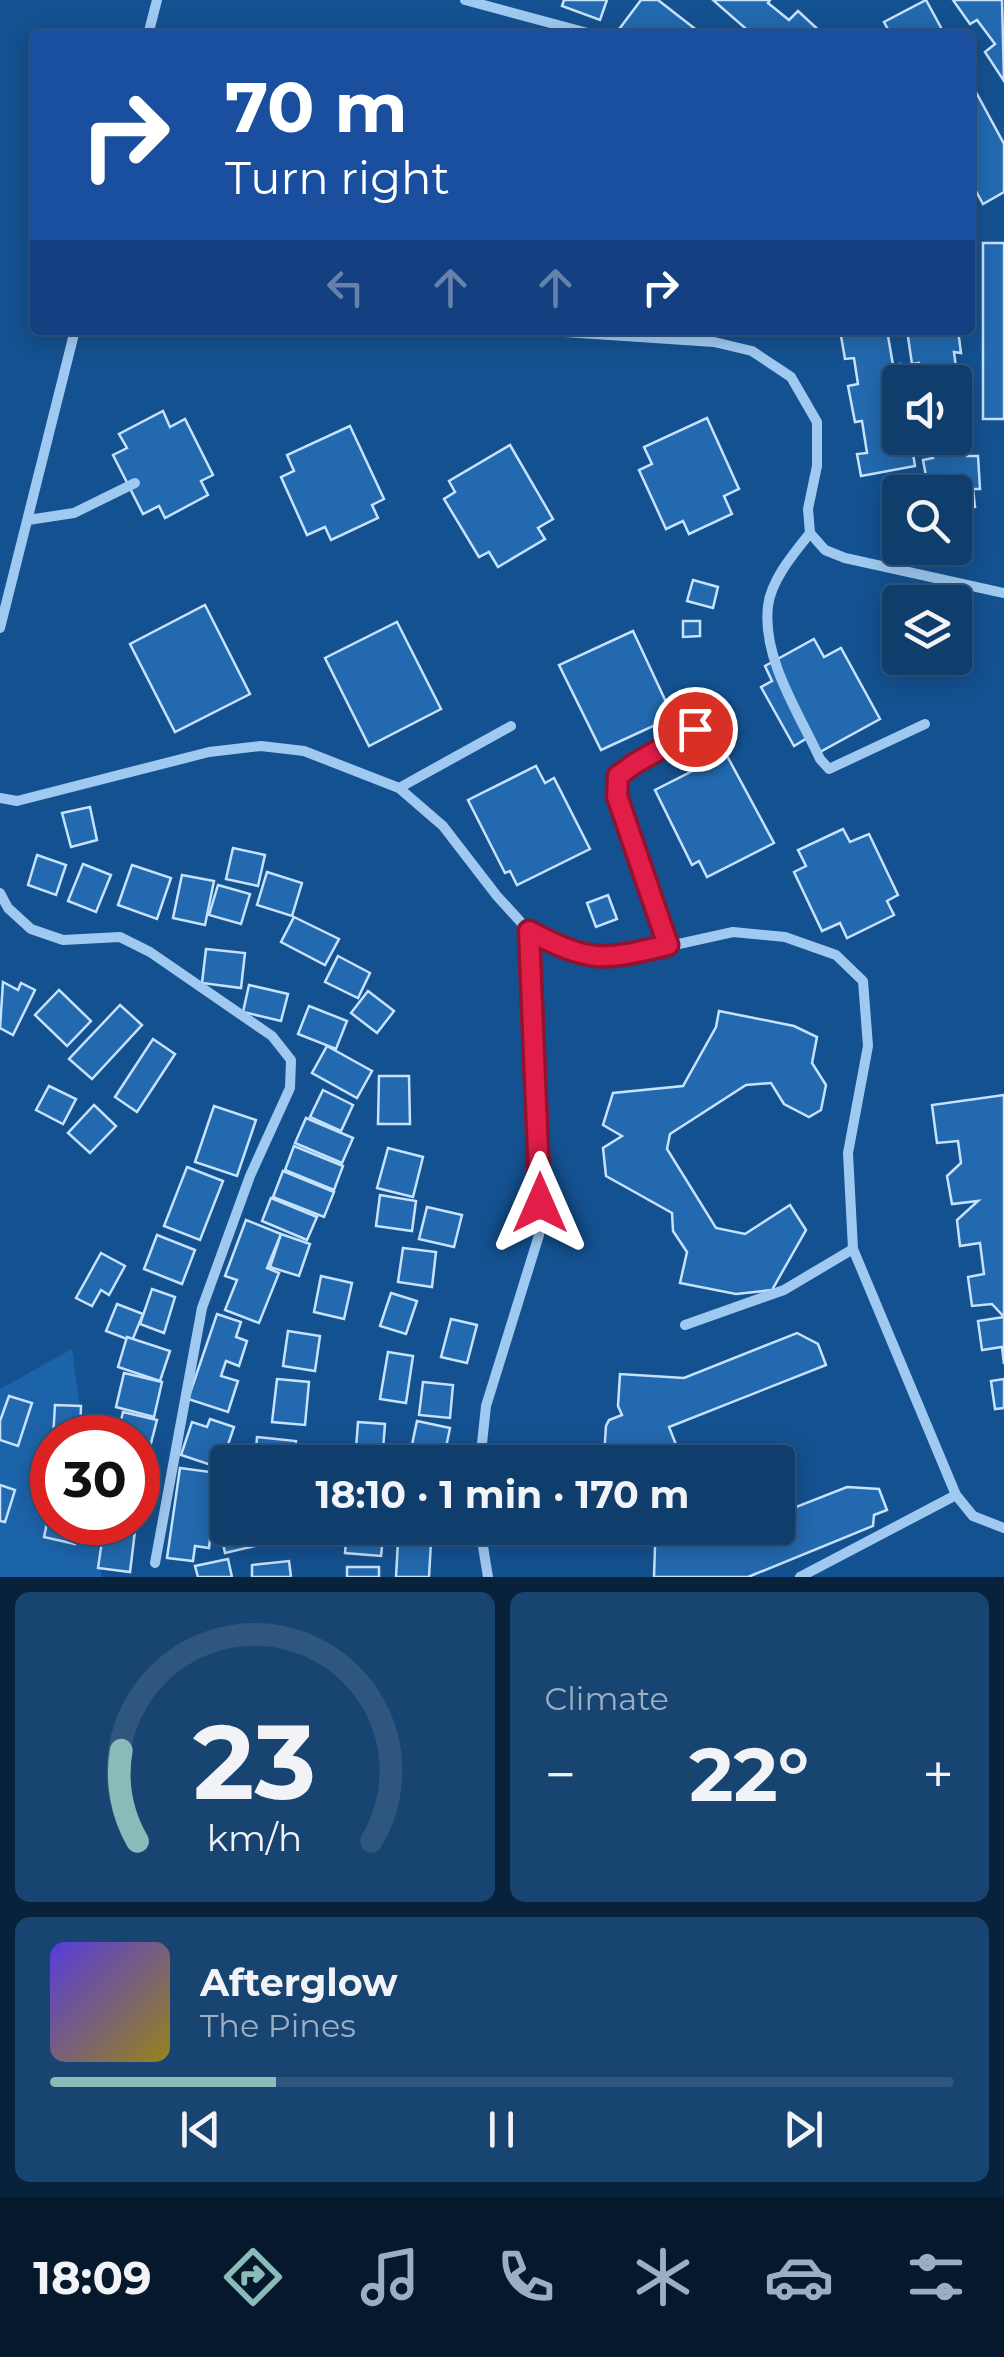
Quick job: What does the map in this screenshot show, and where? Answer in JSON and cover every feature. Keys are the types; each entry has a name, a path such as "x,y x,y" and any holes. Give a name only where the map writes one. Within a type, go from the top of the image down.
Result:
{"street":[{"path":"149,30 156,0"},
{"path":"464,0 577,30"},
{"path":"0,628 73,335"},
{"path":"610,335 714,342 752,351 791,377 817,422 818,466 808,509 810,533 826,550 1004,594"},
{"path":"28,520 74,512 135,482"},
{"path":"810,533 795,552 768,603 768,632 774,658 820,759 829,768 925,724"},
{"path":"668,945 617,796 618,776 725,712"},
{"path":"399,788 511,726"},
{"path":"0,798 18,802 209,752 261,746 304,751 399,788 443,826 529,931 572,953 611,958 733,932 785,937 836,955 864,981 868,1046 848,1153 854,1249 956,1495 973,1516 1004,1528"},
{"path":"0,893 8,908 31,929 63,940 120,937 150,952 272,1036 292,1060 290,1088 250,1176 202,1308 155,1563"},
{"path":"482,1445 486,1406 539,1235 541,1171 529,931"},
{"path":"685,1325 784,1290 854,1249"},
{"path":"800,1577 956,1495"},
{"path":"483,1545 488,1577"}],"shaded area":[{"path":"72,1349 81,1415 30,1415 30,1545 98,1545 102,1577 0,1577 0,1389"}],"building":[{"path":"564,0 607,0 600,20 562,6"},
{"path":"641,0 658,0 697,30 618,30"},
{"path":"713,0 770,0 768,3 789,20 798,11 819,30 747,30"},
{"path":"926,0 942,30 888,30 884,22"},
{"path":"953,0 1002,0 1004,81 985,52 995,44 977,20 970,24"},
{"path":"975,90 1004,144 1004,192 983,204 975,189"},
{"path":"983,243 1004,243 1004,419 983,419"},
{"path":"841,335 888,335 893,365 882,365 882,455 913,455 915,466 861,476 857,454 867,453 862,421 855,422 848,386 858,384 854,358 845,359"},
{"path":"908,335 959,335 961,353 954,352 956,365 912,364"},
{"path":"163,411 170,427 185,419 213,475 201,481 208,495 165,518 159,506 143,514 113,455 127,448 119,434"},
{"path":"707,418 739,489 724,496 732,514 689,534 683,521 666,529 639,470 652,464 644,447"},
{"path":"350,426 384,499 372,505 378,518 331,540 325,527 307,535 281,477 294,471 287,455"},
{"path":"510,445 553,519 538,528 545,539 498,567 489,552 479,557 444,499 455,492 449,481"},
{"path":"932,455 978,456 980,489 973,489 975,507 972,507 972,475 926,475 923,460"},
{"path":"693,580 718,587 713,608 687,601"},
{"path":"205,605 250,694 175,732 130,644"},
{"path":"683,621 700,621 700,636 683,637"},
{"path":"397,622 441,709 369,746 325,658"},
{"path":"633,631 673,717 601,750 559,665"},
{"path":"814,639 824,657 841,648 880,719 818,753 809,737 794,746 761,687 772,681 765,666"},
{"path":"726,754 774,843 707,877 699,861 692,865 655,790"},
{"path":"536,766 545,783 554,778 590,849 517,885 510,871 505,873 468,800"},
{"path":"90,807 97,840 71,847 62,813"},
{"path":"843,829 850,842 869,834 898,895 887,901 894,915 847,938 840,923 822,931 794,872 806,866 798,850"},
{"path":"233,848 265,855 258,886 226,879"},
{"path":"37,855 66,865 56,895 28,885"},
{"path":"83,864 111,875 96,912 68,901"},
{"path":"132,865 171,878 157,919 118,905"},
{"path":"267,872 302,883 292,916 257,905"},
{"path":"182,875 214,881 205,925 173,918"},
{"path":"218,885 250,894 241,924 209,915"},
{"path":"608,895 617,919 596,927 587,903"},
{"path":"294,917 339,939 325,965 281,942"},
{"path":"206,949 245,953 241,988 202,983"},
{"path":"338,956 370,973 358,998 325,982"},
{"path":"3,982 18,990 21,983 35,990 13,1035 0,1028"},
{"path":"249,985 288,994 281,1021 243,1012"},
{"path":"59,990 91,1021 67,1046 35,1015"},
{"path":"368,991 394,1011 377,1033 351,1013"},
{"path":"120,1005 142,1025 92,1079 69,1059"},
{"path":"309,1006 347,1021 336,1049 298,1034"},
{"path":"719,1011 794,1026 817,1037 812,1063 826,1085 821,1110 809,1117 784,1104 771,1083 746,1085 670,1134 667,1149 716,1228 745,1234 790,1205 806,1230 772,1290 736,1294 680,1283 687,1252 673,1231 672,1213 606,1176 603,1148 622,1136 603,1125 613,1093 683,1086 716,1027"},
{"path":"153,1039 175,1054 137,1112 115,1097"},
{"path":"327,1046 372,1071 357,1098 312,1073"},
{"path":"379,1076 409,1076 410,1124 378,1124"},
{"path":"49,1086 76,1099 63,1124 36,1110"},
{"path":"323,1090 353,1105 341,1131 310,1117"},
{"path":"1004,1095 1004,1317 992,1304 972,1306 968,1277 984,1274 980,1243 960,1246 957,1220 978,1201 952,1204 947,1176 961,1163 958,1141 937,1143 932,1105"},
{"path":"94,1105 116,1126 90,1153 68,1133"},
{"path":"214,1106 256,1120 237,1176 195,1162"},
{"path":"306,1118 353,1138 342,1163 295,1143"},
{"path":"294,1146 343,1166 334,1190 285,1170"},
{"path":"388,1148 423,1157 413,1197 377,1188"},
{"path":"187,1167 223,1181 200,1240 164,1226"},
{"path":"283,1171 334,1192 324,1217 273,1197"},
{"path":"380,1195 416,1201 412,1231 376,1226"},
{"path":"271,1198 317,1217 307,1240 262,1221"},
{"path":"427,1207 462,1215 454,1247 419,1239"},
{"path":"246,1220 281,1234 267,1268 279,1273 259,1323 225,1310 237,1280 225,1276"},
{"path":"281,1234 310,1244 299,1276 270,1267"},
{"path":"157,1235 195,1250 182,1284 144,1269"},
{"path":"403,1248 436,1252 432,1287 398,1282"},
{"path":"101,1253 125,1266 109,1295 101,1290 92,1306 76,1298"},
{"path":"321,1276 352,1283 344,1319 314,1312"},
{"path":"152,1289 175,1297 164,1333 140,1324"},
{"path":"391,1293 417,1301 406,1334 380,1326"},
{"path":"117,1304 143,1314 132,1341 106,1331"},
{"path":"217,1314 241,1322 236,1337 247,1341 239,1366 226,1361 221,1376 238,1381 228,1412 188,1399"},
{"path":"1004,1317 1004,1364 1002,1347 982,1350 978,1321"},
{"path":"451,1319 477,1325 467,1363 441,1357"},
{"path":"288,1331 320,1336 315,1371 283,1366"},
{"path":"797,1333 818,1344 826,1365 669,1427 676,1445 605,1445 609,1420 622,1415 618,1406 620,1374 684,1378"},
{"path":"127,1337 170,1351 160,1381 118,1367"},
{"path":"388,1352 413,1356 406,1403 380,1399"},
{"path":"124,1373 162,1382 154,1415 116,1407"},
{"path":"277,1379 309,1382 305,1425 272,1422"},
{"path":"1004,1379 1004,1408 995,1409 991,1381"},
{"path":"423,1382 453,1385 450,1418 419,1415"},
{"path":"9,1396 32,1403 18,1446 0,1440 0,1421"},
{"path":"55,1405 81,1406 81,1415 54,1415"},
{"path":"210,1419 234,1427 228,1445 210,1445 210,1465 181,1455 192,1422 207,1427"},
{"path":"417,1421 450,1428 446,1445 412,1445"},
{"path":"358,1422 385,1424 383,1445 356,1445"},
{"path":"257,1437 296,1441 296,1445 256,1445"},
{"path":"180,1468 210,1472 209,1548 195,1546 193,1561 167,1558"},
{"path":"0,1485 15,1490 5,1522 0,1521"},
{"path":"847,1487 879,1489 887,1510 874,1515 873,1526 748,1577 654,1577 654,1545 795,1545 795,1507"},
{"path":"101,1545 133,1545 130,1572 98,1568"},
{"path":"223,1545 259,1545 225,1553"},
{"path":"346,1545 382,1545 381,1556 345,1553"},
{"path":"398,1545 431,1545 429,1577 396,1577"},
{"path":"228,1559 232,1577 198,1577 195,1566"},
{"path":"289,1561 291,1577 252,1577 252,1565"},
{"path":"347,1567 379,1567 379,1577 347,1577"}],"route":[{"path":"540,1203 529,931 572,953 611,958 668,945 617,796 618,776 695,729"}]}
